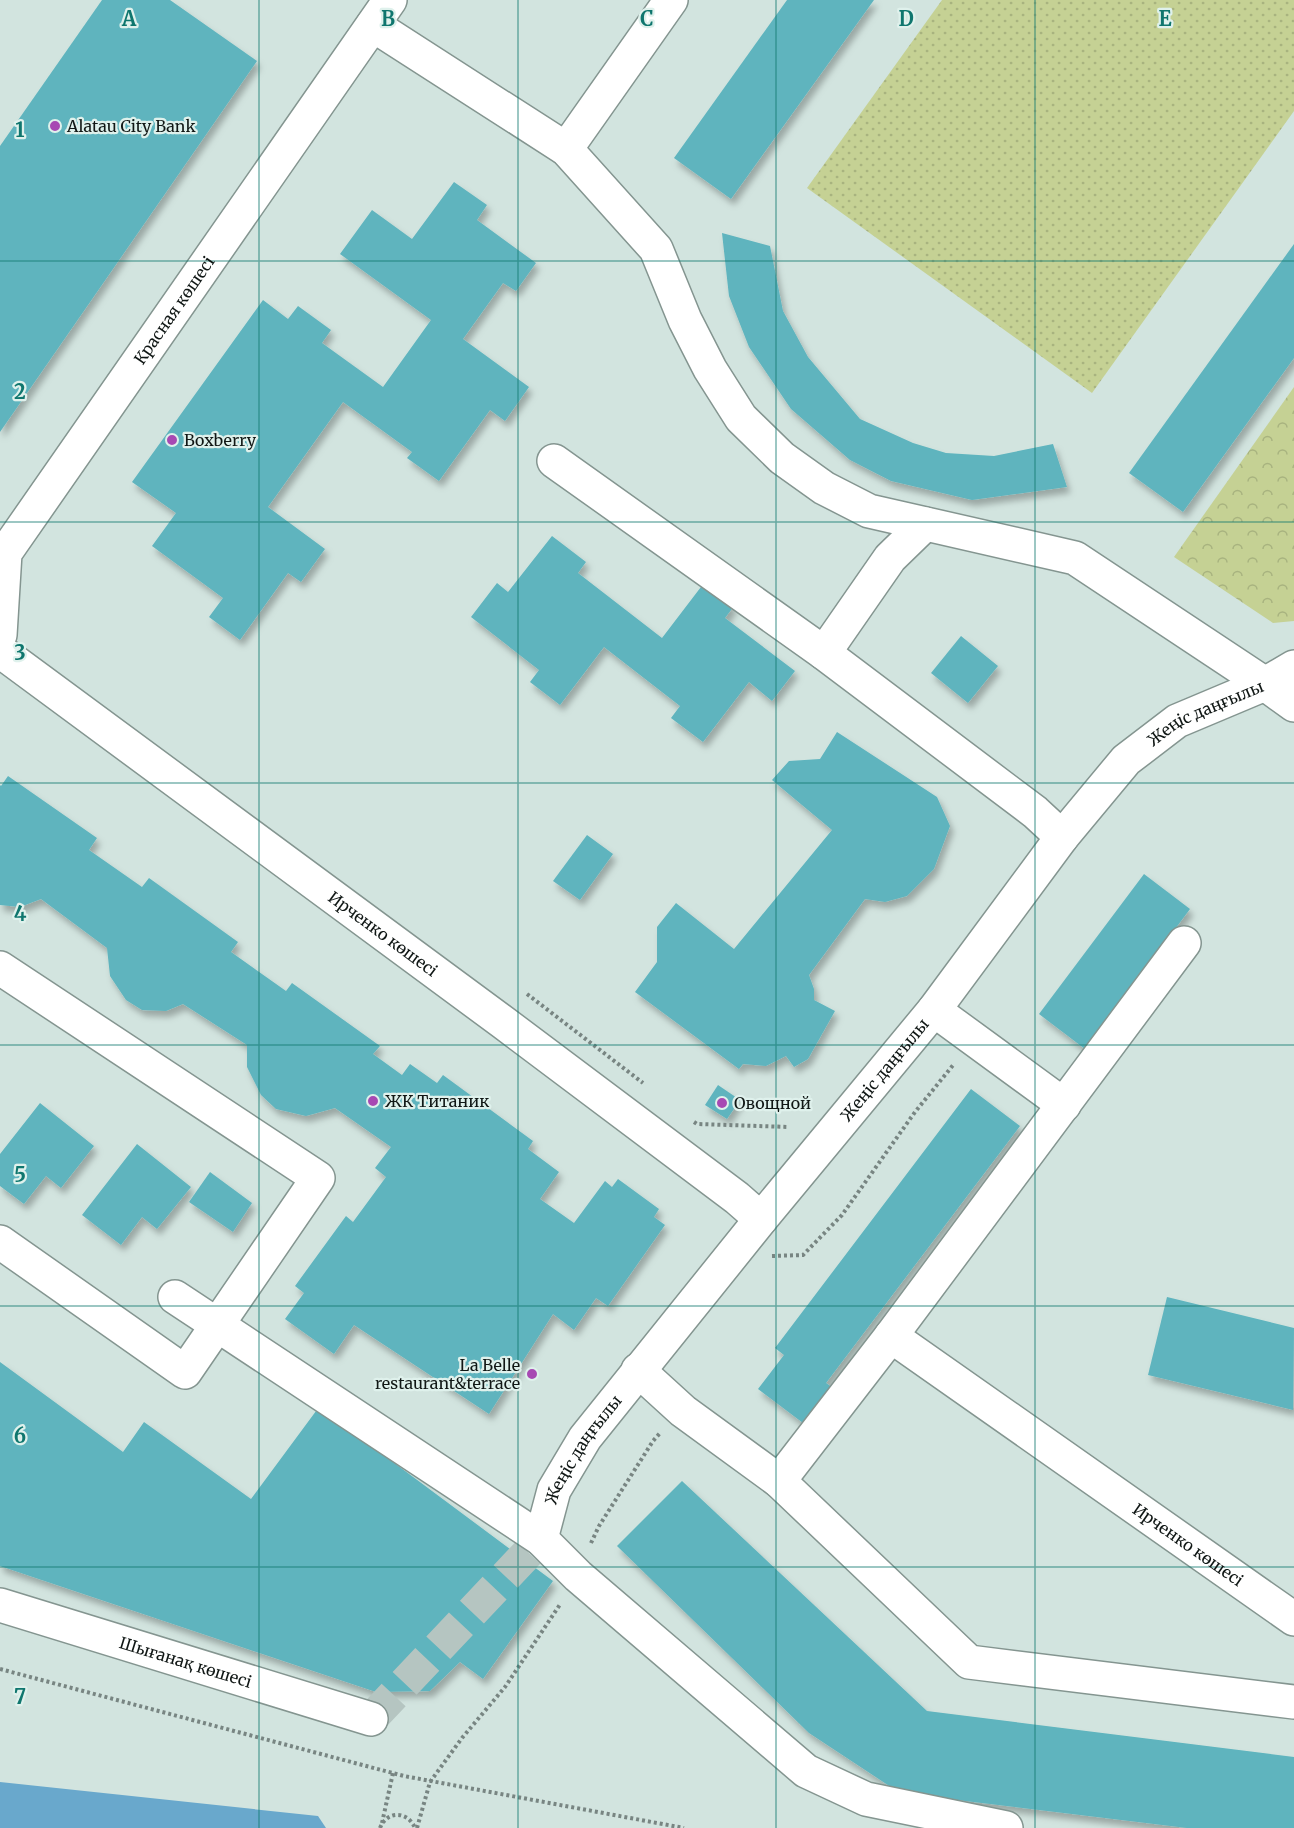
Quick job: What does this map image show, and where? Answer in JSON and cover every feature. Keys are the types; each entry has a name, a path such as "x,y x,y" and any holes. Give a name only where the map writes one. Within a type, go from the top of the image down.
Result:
{"street":[{"path":"566,149 671,0"},
{"path":"382,12 566,149 656,249 685,320 710,369 741,418 782,458 824,488 869,511 1075,558 1294,705"},
{"name":"Красная көшесі","path":"0,635 5,553 382,12"},
{"path":"554,461 824,653 1035,812 1062,837"},
{"path":"824,653 890,558 925,524"},
{"name":"Ирченко көшесі","path":"0,651 523,1037 737,1198 761,1219"},
{"name":"Жеңіс даңғылы","path":"541,1539 554,1490 585,1438 761,1219 934,1010 1062,837 1126,760 1177,721 1265,684 1294,667"},
{"path":"779,1481 891,1336 1184,943"},
{"path":"0,969 318,1178 185,1372 0,1242"},
{"path":"934,1010 1064,1105"},
{"path":"175,1297 541,1539 578,1576 806,1771 866,1799 1006,1828"},
{"name":"Ирченко көшесі","path":"891,1336 1294,1619"},
{"path":"638,1370 682,1411 779,1481 969,1662 1294,1702"},
{"name":"Шығанақ көшесі","path":"0,1605 371,1719"}],"path":[{"path":"527,994 650,1088"},
{"path":"687,1117 697,1124 789,1127"},
{"path":"0,1669 393,1773 684,1828"},
{"path":"380,1828 393,1773"},
{"path":"382,1823 391,1815 403,1815 412,1822 415,1828"}],"green space":[{"path":"942,0 1294,0 1294,111 1092,393 807,188"},
{"path":"1294,387 1294,621 1273,623 1174,557"}],"water":[{"path":"0,1782 318,1816 326,1828 0,1828"}],"building":[{"path":"102,0 170,0 257,61 0,432 0,146"},
{"path":"787,0 874,0 731,199 674,158"},
{"path":"454,182 487,205 477,220 536,263 516,291 503,283 463,339 529,387 505,421 490,410 439,481 407,458 412,452 343,402 268,507 325,549 301,582 288,573 240,640 209,617 223,598 152,546 176,513 132,482 263,300 288,319 298,306 331,330 322,343 383,387 431,320 340,254 372,210 412,239"},
{"path":"722,233 770,246 783,311 808,357 860,419 913,443 946,453 994,456 1053,444 1067,487 972,500 891,481 850,460 791,409 749,347 729,296"},
{"path":"1294,244 1294,358 1183,512 1129,473"},
{"path":"552,536 586,562 578,573 662,638 704,583 734,606 725,618 795,671 772,701 749,682 703,742 671,718 680,706 604,647 560,705 530,682 539,670 471,617 497,583 508,592"},
{"path":"961,636 998,666 968,703 931,673"},
{"path":"837,732 937,797 950,826 934,869 907,896 885,902 865,899 809,975 814,989 814,1000 835,1011 808,1059 794,1067 786,1056 766,1066 743,1064 739,1069 635,992 657,962 657,927 676,903 734,949 832,830 772,780 789,761 820,759"},
{"name":"ЖК Титаник","path":"8,776 97,838 89,850 142,887 149,878 238,942 231,952 286,991 292,983 380,1046 373,1054 402,1075 410,1064 437,1083 443,1075 533,1141 528,1149 559,1172 540,1199 574,1223 605,1181 612,1187 618,1179 659,1209 654,1217 665,1225 608,1306 596,1298 574,1330 553,1314 489,1414 354,1325 334,1354 285,1319 304,1293 295,1286 346,1216 353,1222 386,1177 375,1168 391,1147 335,1108 306,1116 276,1109 261,1095 247,1067 247,1045 183,1004 166,1011 142,1010 126,1000 110,976 107,948 41,899 20,907 0,905 0,785"},
{"path":"587,835 613,854 580,900 553,881"},
{"path":"1144,874 1190,909 1085,1049 1039,1014"},
{"name":"Овощной","path":"718,1085 740,1100 727,1119 705,1105"},
{"path":"971,1089 1020,1126 826,1383 839,1392 811,1429 758,1389 784,1355 775,1348"},
{"path":"40,1103 94,1146 61,1188 46,1176 24,1204 0,1186 0,1154"},
{"path":"137,1144 191,1187 157,1229 142,1217 121,1245 82,1215"},
{"path":"210,1172 252,1203 233,1232 189,1202"},
{"path":"1167,1297 1294,1328 1293,1410 1148,1375"},
{"path":"0,1362 123,1452 144,1422 251,1499 319,1407 553,1581 483,1679 460,1662 430,1691 376,1692 0,1566"},
{"path":"682,1481 927,1711 1294,1757 1294,1828 1187,1828 900,1793 809,1733 617,1546"}],"tunnel":[{"path":"371,1719 541,1539"}],"place":[{"name":"Alatau City Bank","path":"55,126"},
{"name":"Boxberry","path":"172,440"},
{"name":"ЖК Титаник","path":"373,1101"},
{"name":"Овощной","path":"722,1103"},
{"name":"La Belle restaurant&terrace","path":"532,1374"}]}
